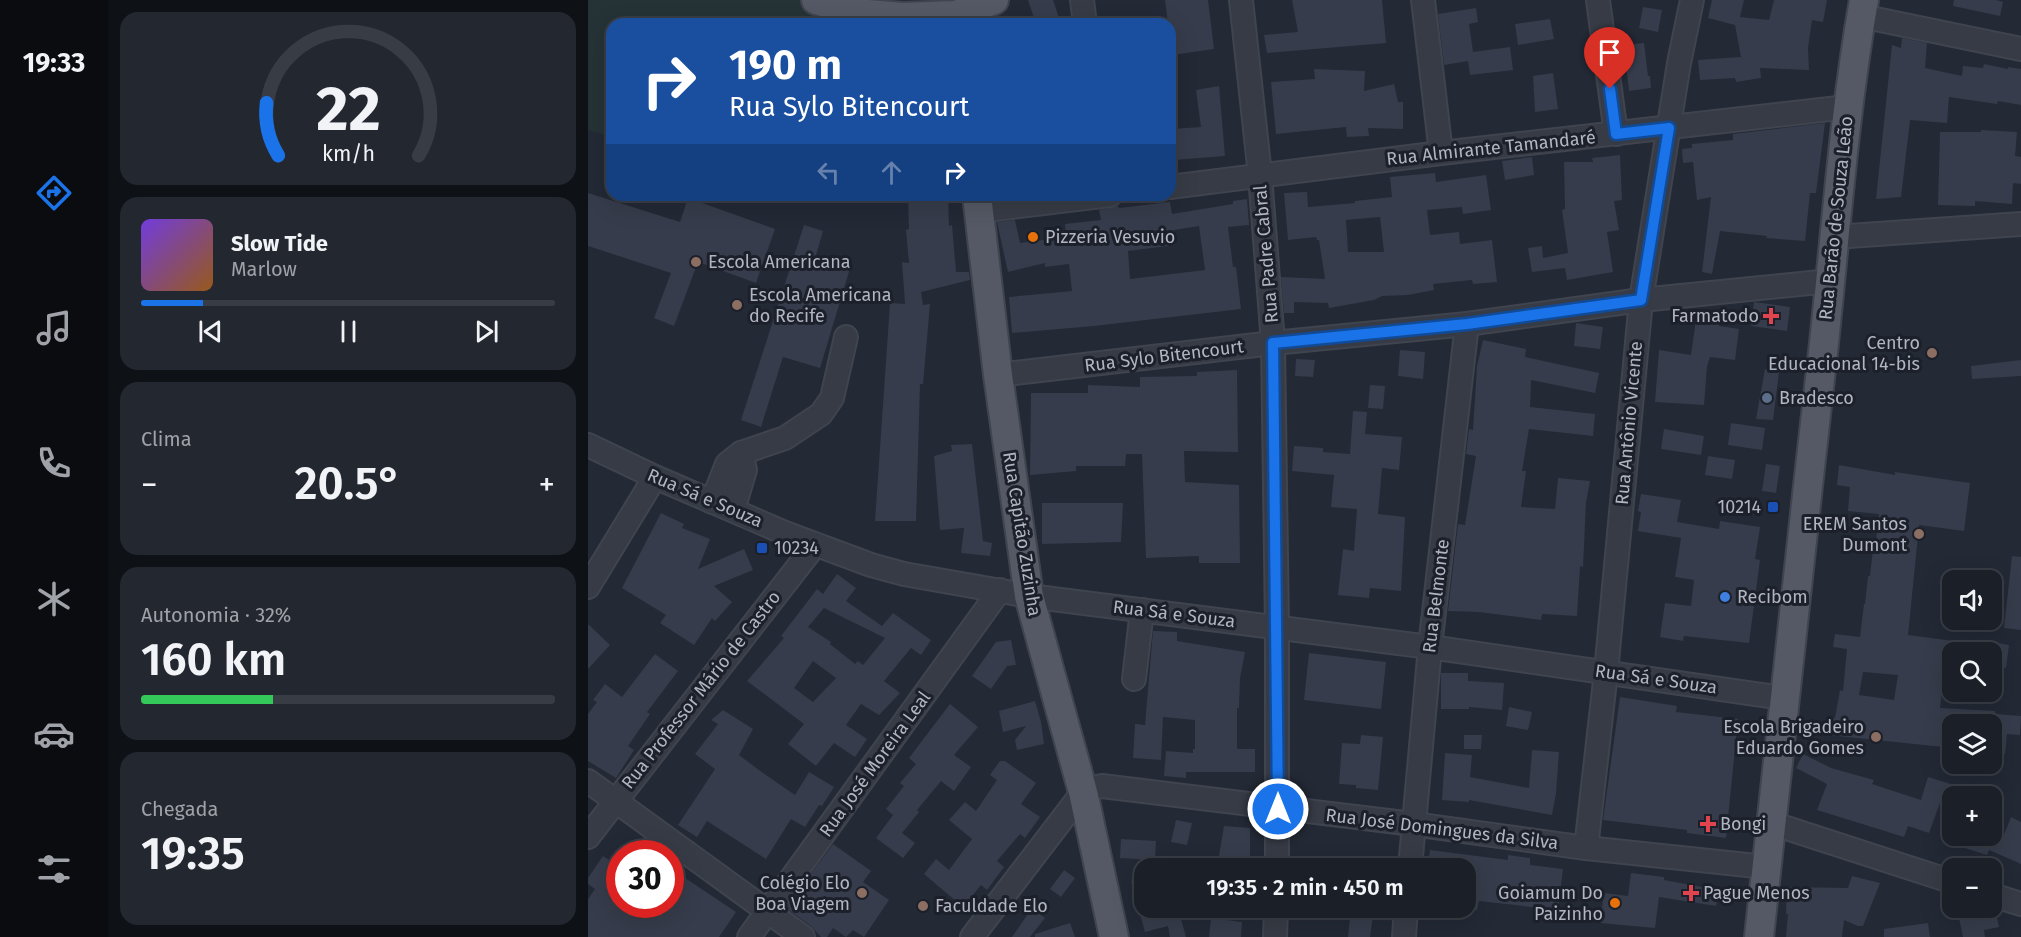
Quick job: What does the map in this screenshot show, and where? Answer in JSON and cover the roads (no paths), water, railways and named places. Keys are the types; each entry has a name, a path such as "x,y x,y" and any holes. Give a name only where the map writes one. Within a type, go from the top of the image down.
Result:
{"main road":[{"path":"816,0 856,14 903,17 956,13 994,0"},
{"name":"Rua Barão de Souza Leão","path":"1759,937 1847,107 1863,8"},
{"name":"Rua Capitão Zuzinha","path":"978,203 998,375 1029,596 1083,792 1114,937"}],"street":[{"path":"1082,0 1084,18"},
{"name":"Rua Padre Cabral","path":"1241,0 1260,175 1273,343 1278,628 1277,858"},
{"path":"1423,0 1442,153"},
{"path":"1598,0 1616,134"},
{"name":"Rua Antônio Vicente","path":"1586,848 1606,672 1641,300 1692,0"},
{"path":"1863,8 2021,49"},
{"name":"Rua Almirante Tamandaré","path":"1176,186 1847,107"},
{"path":"978,203 1010,201"},
{"path":"1835,237 2021,224"},
{"name":"Rua Sylo Bitencourt","path":"998,375 1273,343 1467,324 1641,300 1830,281"},
{"name":"Rua Belmonte","path":"1411,858 1430,646 1467,324"},
{"path":"726,496 745,470 741,453 785,438 821,414 832,398 846,337"},
{"name":"Rua Sá e Souza","path":"588,445 655,477 726,496 815,544 871,565 904,574 1029,596 1430,646 1784,698"},
{"path":"588,587 655,477"},
{"name":"Rua Professor Mário de Castro","path":"588,837 815,544"},
{"name":"Rua José Moreira Leal","path":"749,937 1000,590"},
{"path":"1134,679 1142,610"},
{"path":"588,781 803,937"},
{"name":"Rua José Domingues da Silva","path":"1083,792 1102,786 1159,791 1278,809 1413,824 1586,848 1766,867"},
{"path":"972,937 1083,792"},
{"path":"1771,823 1942,878"},
{"path":"2002,898 2021,904"},
{"path":"1275,937 1276,918"},
{"path":"1404,937 1405,918"}],"place":[{"name":"Pizzeria Vesuvio","path":"1033,237"},
{"name":"Escola Americana","path":"696,262"},
{"name":"Escola Americana do Recife","path":"737,305"},
{"name":"Farmatodo","path":"1771,316"},
{"name":"Centro Educacional 14-bis","path":"1932,353"},
{"name":"Bradesco","path":"1767,398"},
{"name":"10214","path":"1773,507"},
{"name":"EREM Santos Dumont","path":"1919,534"},
{"name":"10234","path":"762,548"},
{"name":"Recibom","path":"1725,597"},
{"name":"Escola Brigadeiro Eduardo Gomes","path":"1876,737"},
{"name":"Bongi","path":"1708,824"},
{"name":"Colégio Elo Boa Viagem","path":"862,893"},
{"name":"Pague Menos","path":"1691,893"},
{"name":"Goiamum Do Paizinho","path":"1615,903"},
{"name":"Faculdade Elo","path":"923,906"}]}
